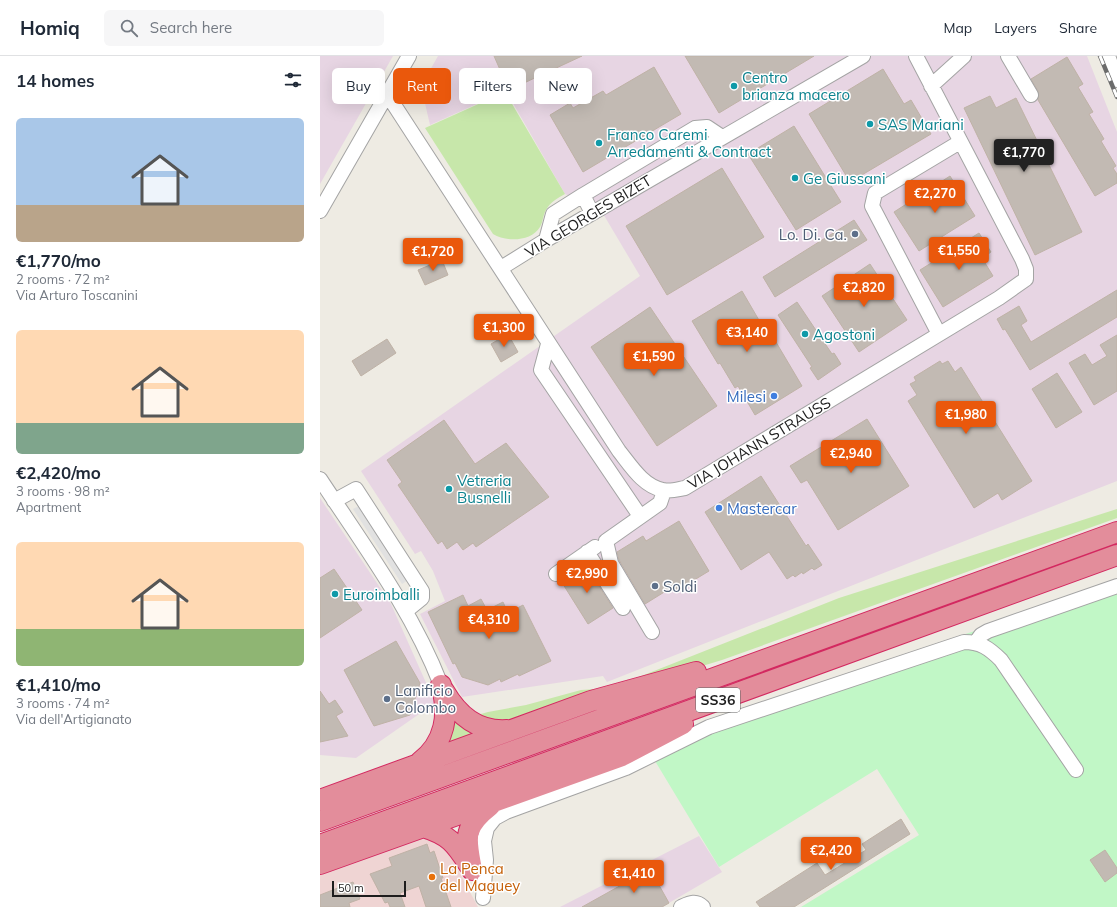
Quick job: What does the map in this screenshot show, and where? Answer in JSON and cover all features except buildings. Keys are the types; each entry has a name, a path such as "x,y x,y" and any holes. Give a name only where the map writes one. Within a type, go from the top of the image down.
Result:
{"highway":[{"name":"SS36","path":"320,821 1117,532"},
{"name":"SS36","path":"320,845 1117,555"},
{"path":"320,800 606,696 703,670 748,654 756,653 770,656 777,655"},
{"path":"320,864 622,756 678,726 727,706 785,675"},
{"path":"441,685 448,704 476,725 491,730 515,729"},
{"path":"411,767 431,752 440,738 448,704"},
{"path":"472,870 467,846 471,823 498,800"},
{"path":"423,827 440,832 449,838 456,845 472,870"}],"street":[{"path":"320,211 409,56"},
{"name":"VIA GEORGES BIZET","path":"502,268 546,240 863,56"},
{"path":"916,56 960,142 875,193 872,206 939,334"},
{"path":"931,86 964,56"},
{"path":"1008,56 1031,95"},
{"path":"1108,56 1117,80"},
{"path":"387,94 502,268 548,344 619,451 637,474 650,485 664,491 660,503 556,574"},
{"path":"546,240 553,214 695,128 707,127 722,137"},
{"name":"VIA JOHANN STRAUSS","path":"664,491 685,488 999,298 1026,279 1026,269 1022,259 960,142"},
{"path":"583,196 592,213"},
{"path":"548,344 541,370 640,516"},
{"path":"320,479 406,610 426,648 441,685"},
{"path":"334,501 356,489 422,591 422,598 406,610"},
{"path":"606,541 606,550 611,563 652,632"},
{"path":"588,552 623,608"},
{"path":"976,642 981,635 988,631 1117,586"},
{"path":"485,902 486,860 484,841 487,828 495,818 506,812 626,768 709,727 964,642 976,642 988,648 1001,660 1076,770"},
{"path":"320,791 334,793 347,790"},
{"path":"472,870 485,902"},
{"path":"681,907 691,902 696,902 703,907"}],"shaded area":[{"path":"320,56 393,56 385,70 385,68 332,68 332,104 366,104 320,184"},
{"path":"438,56 1087,56 1117,132 1117,481 607,682 603,676 462,697 420,614 445,601 433,571 421,551 415,554 361,471 640,276 602,212 565,194 513,104 526,104 526,68 459,68 459,104 477,104 430,125 425,104 451,104 451,68 431,68"},
{"path":"320,498 391,604 435,703 356,758 320,755"},
{"path":"359,506 408,580 402,584 353,509"},
{"path":"422,833 447,849 478,907 320,907 320,871"},
{"path":"699,836 722,872 662,907 560,907"}],"green space":[{"path":"478,104 512,104 565,194 554,200 548,207 540,227 531,236 518,239 498,237 493,234 425,128"},
{"path":"1117,509 1117,518 722,660 511,724 474,716 526,705 581,690 611,688 839,598"},
{"path":"1117,581 1117,907 801,907 919,835 877,769 719,867 649,751 926,647 1060,603"},
{"path":"450,717 478,731 441,750"}],"railway":[{"path":"1100,56 1117,97"}],"place":[{"name":"Centro brianza macero","path":"734,86"},
{"name":"SAS Mariani","path":"870,124"},
{"name":"Franco Caremi Arredamenti & Contract","path":"599,143"},
{"name":"Ge Giussani","path":"795,178"},
{"name":"Lo. Di. Ca.","path":"855,234"},
{"name":"Agostoni","path":"805,334"},
{"name":"Milesi","path":"774,396"},
{"name":"Vetreria Busnelli","path":"449,489"},
{"name":"Mastercar","path":"719,508"},
{"name":"Soldi","path":"655,586"},
{"name":"Euroimballi","path":"335,594"},
{"name":"Lanificio Colombo","path":"387,699"},
{"name":"La Penca del Maguey","path":"432,877"}]}
